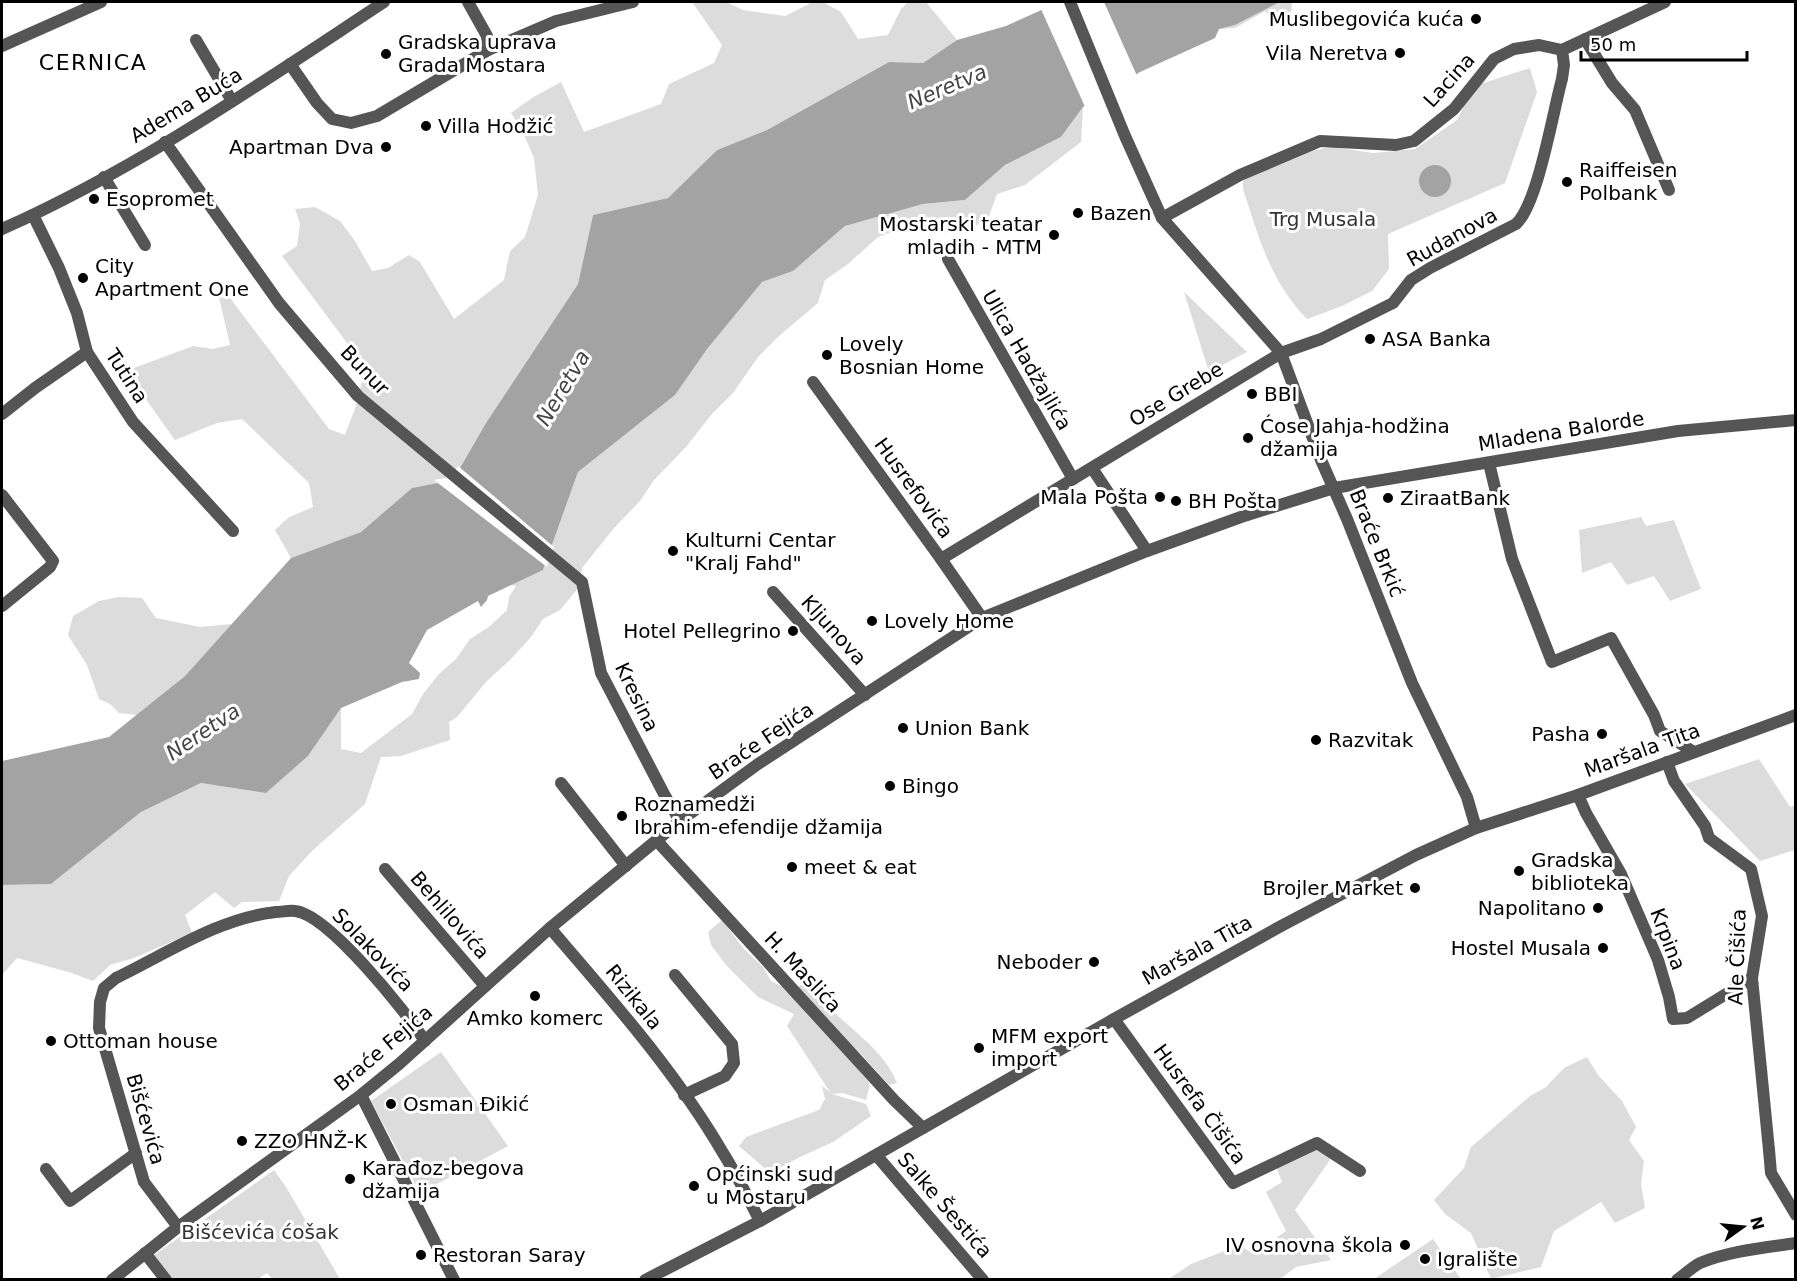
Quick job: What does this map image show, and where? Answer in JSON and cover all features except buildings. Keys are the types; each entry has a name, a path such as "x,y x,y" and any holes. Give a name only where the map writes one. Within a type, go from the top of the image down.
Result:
{"street":[{"path":"2,46 101,2"},
{"name":"Adema Buća","path":"2,229 33,215 165,142 384,2"},
{"path":"468,2 487,36 488,50"},
{"name":"Braće Brkić","path":"1070,2 1125,136 1162,218 1281,352 1321,460 1412,683 1467,796 1476,828"},
{"path":"1562,50 1665,2"},
{"path":"290,64 310,94 332,119 351,123 377,116 488,50 556,21 627,3"},
{"path":"1585,39 1612,83 1635,110 1669,190"},
{"path":"196,40 232,101"},
{"name":"Lacina","path":"1162,218 1240,175 1320,141 1396,145 1414,141 1454,110 1494,59 1514,50 1539,45 1562,50"},
{"name":"Rudanova","path":"1281,352 1321,339 1393,303 1412,280 1430,268 1516,224 1522,218 1537,181 1562,79 1564,65 1562,50"},
{"name":"Bunur","path":"165,142 279,303 358,396 582,582"},
{"path":"104,177 145,245"},
{"name":"Tutina","path":"33,215 62,277 76,313 87,352 133,422 233,531"},
{"name":"Ulica Hadžajlića","path":"948,259 1073,479"},
{"path":"2,414 35,387 87,352"},
{"name":"Ose Grebe","path":"942,559 1281,352"},
{"name":"Husrefovića","path":"813,382 942,559 982,618"},
{"name":"Mladena Balorde","path":"1334,488 1678,431 1796,420"},
{"path":"1489,463 1512,559 1551,662 1611,638 1654,715 1660,731 1694,752"},
{"path":"1092,468 1148,551"},
{"name":"Braće Fejića","path":"111,1280 178,1227 361,1095 425,1041 550,928 680,820 758,764 982,618 1148,551 1334,488"},
{"path":"2,495 53,561 50,567 2,606"},
{"name":"Kresina","path":"582,582 602,673 664,794 680,820"},
{"name":"Kljunova","path":"773,592 865,694"},
{"name":"Maršala Tita","path":"645,1280 760,1221 1114,1019 1359,885 1476,828 1578,795 1796,714"},
{"name":"Ale Čišića","path":"1667,762 1674,781 1705,826 1709,838 1751,869 1762,916 1752,978 1770,1173 1796,1215"},
{"path":"561,783 626,866"},
{"name":"Krpina","path":"1578,795 1621,874 1653,949 1669,997 1673,1019 1687,1017 1752,978"},
{"name":"H. Maslića","path":"657,841 894,1100 923,1128"},
{"name":"Behlilovića","path":"385,869 485,986"},
{"name":"Solakovića","path":"145,964 243,917 294,910 310,914 358,958 407,1014 425,1041"},
{"name":"Rizikala","path":"550,928 610,997 684,1095 723,1152 760,1221"},
{"name":"Bišćevića","path":"145,964 117,978 104,988 99,1011 99,1028 144,1182 178,1227"},
{"path":"675,975 732,1044 734,1063 725,1076 684,1095"},
{"name":"Husrefa Čišića","path":"1114,1019 1233,1183 1317,1143 1360,1171"},
{"path":"361,1095 454,1280"},
{"path":"46,1169 70,1201 136,1153"},
{"name":"Salke Šestića","path":"877,1156 983,1280"},
{"path":"1686,1277 1698,1264 1748,1249 1796,1243"},
{"path":"145,1253 166,1280"}],"green space":[{"path":"692,2 726,2 743,10 785,16 813,2 823,2 841,12 858,39 888,35 901,9 908,2 926,2 957,40 923,63 889,62 767,130 717,150 668,198 593,215 578,284 486,423 453,480 412,488 361,532 291,558 275,530 289,517 313,507 309,483 242,419 217,423 175,440 145,398 134,368 193,346 213,349 230,345 219,297 230,298 329,429 345,435 357,403 365,367 282,256 297,246 300,224 295,209 315,207 340,221 355,241 372,271 388,268 409,255 420,262 454,319 504,280 510,251 525,237 538,195 534,158 522,130 511,113 561,82 584,132 661,104 669,84 714,63 722,45"},
{"path":"1280,2 1292,2 1291,16 1277,25 1265,11 1235,28 1218,29 1235,25"},
{"name":"Trg Musala","path":"1530,68 1537,92 1505,183 1388,234 1389,269 1372,291 1342,306 1307,319 1284,290 1267,258 1243,189 1243,181 1256,173 1311,151 1331,147 1373,153 1415,149 1457,120 1474,86"},
{"path":"1083,107 1081,142 1025,185 997,194 989,216 973,228 950,233 924,232 910,225 878,237 848,264 825,280 818,303 758,357 733,393 711,415 686,447 654,480 640,501 614,528 582,568 579,587 560,610 543,619 531,637 486,682 457,717 449,722 450,740 401,756 381,757 365,804 312,851 289,876 279,901 242,902 234,908 215,892 185,915 192,933 134,958 110,965 93,981 17,958 2,975 2,885 51,884 141,812 201,783 266,793 308,756 341,708 341,749 361,753 412,714 423,694 439,674 456,659 470,639 489,627 507,610 509,597 516,586 510,585 543,570 578,472 675,395 706,349 762,282 793,271 845,226 923,204 965,200 1005,165 1061,137"},
{"path":"1184,292 1247,352 1209,372"},
{"path":"1641,517 1646,526 1674,520 1701,589 1670,601 1654,576 1627,585 1611,562 1582,573 1579,530"},
{"path":"119,597 142,598 156,618 200,627 232,624 185,676 137,715 119,713 110,704 99,699 87,665 68,635 73,616 99,601"},
{"path":"1759,759 1790,807 1796,805 1795,850 1760,861 1685,784"},
{"path":"722,920 744,949 763,967 771,981 789,990 807,1014 851,1060 870,1084 866,1100 842,1093 832,1094 866,1104 871,1116 833,1142 770,1173 739,1146 746,1137 819,1110 825,1099 822,1086 830,1092 787,1026 794,1014 758,997 726,965 711,945 708,932"},
{"path":"808,980 835,1013 886,1063 897,1083 889,1085 843,1038 830,1021 814,1012 804,993 798,987"},
{"path":"441,1052 508,1146 420,1193 371,1101"},
{"path":"1587,1057 1598,1075 1622,1101 1636,1127 1629,1140 1644,1161 1641,1184 1645,1208 1615,1223 1601,1202 1554,1231 1541,1267 1491,1279 1471,1233 1445,1214 1434,1200 1464,1168 1471,1147 1530,1096 1546,1087 1564,1068"},
{"path":"1315,1147 1332,1157 1295,1210 1331,1260 1296,1267 1280,1279 1167,1280 1191,1264 1240,1245 1253,1254 1286,1231 1266,1192 1282,1182 1276,1167"},
{"name":"Bišćevića ćošak","path":"274,1170 340,1279 272,1279 267,1273 258,1279 169,1279 153,1256"},
{"name":"Igralište","path":"1433,1239 1461,1279 1374,1279"}],"water":[{"name":"Neretva","path":"1059,2 1280,2 1235,25 1219,29 1215,38 1140,72 1083,107 1061,137 1005,165 965,200 923,204 845,226 793,271 762,282 707,349 675,395 578,472 543,570 488,596 481,607 478,601 427,630 409,663 420,673 419,679 402,682 341,708 308,756 266,793 201,783 141,812 51,884 2,885 2,761 109,737 185,676 291,558 361,532 412,488 453,480 486,423 578,284 593,215 668,198 717,150 767,130 889,62 923,63 957,40 1006,26"},
{"path":"1435,165 1446,170 1451,181 1446,192 1435,197 1424,192 1419,181 1424,170"}],"pier":[{"path":"1052,2 1104,2 1138,78 1086,109 1040,7"},
{"path":"458,466 554,547 547,567 434,480 451,477"}],"place":[{"name":"Muslibegovića kuća","path":"1476,19"},
{"name":"Vila Neretva","path":"1400,53"},
{"name":"Gradska uprava Grada Mostara","path":"386,54"},
{"name":"Villa Hodžić","path":"426,126"},
{"name":"Apartman Dva","path":"386,147"},
{"name":"Raiffeisen Polbank","path":"1567,182"},
{"name":"Esopromet","path":"94,199"},
{"name":"Bazen","path":"1078,213"},
{"name":"Mostarski teatar mladih - MTM","path":"1054,235"},
{"name":"City Apartment One","path":"83,278"},
{"name":"ASA Banka","path":"1370,339"},
{"name":"Lovely Bosnian Home","path":"827,355"},
{"name":"BBI","path":"1252,394"},
{"name":"Ćose Jahja-hodžina džamija","path":"1248,438"},
{"name":"Mala Pošta","path":"1160,497"},
{"name":"ZiraatBank","path":"1388,498"},
{"name":"BH Pošta","path":"1176,501"},
{"name":"Kulturni Centar \"Kralj Fahd\"","path":"673,551"},
{"name":"Lovely Home","path":"872,621"},
{"name":"Hotel Pellegrino","path":"793,631"},
{"name":"Union Bank","path":"903,728"},
{"name":"Pasha","path":"1602,734"},
{"name":"Razvitak","path":"1316,740"},
{"name":"Bingo","path":"890,786"},
{"name":"Roznamedži Ibrahim-efendije džamija","path":"622,816"},
{"name":"meet & eat","path":"792,867"},
{"name":"Gradska biblioteka","path":"1519,871"},
{"name":"Brojler Market","path":"1415,888"},
{"name":"Napolitano","path":"1598,908"},
{"name":"Hostel Musala","path":"1603,948"},
{"name":"Neboder","path":"1094,962"},
{"name":"Amko komerc","path":"535,996"},
{"name":"Ottoman house","path":"51,1041"},
{"name":"MFM export import","path":"979,1048"},
{"name":"Osman Đikić","path":"391,1104"},
{"name":"ZZO HNŽ-K","path":"242,1141"},
{"name":"Karađoz-begova džamija","path":"350,1179"},
{"name":"Općinski sud u Mostaru","path":"694,1186"},
{"name":"IV osnovna škola","path":"1405,1245"},
{"name":"Restoran Saray","path":"421,1255"},
{"name":"Igralište","path":"1425,1259"}],"district":[{"name":"CERNICA","path":"93,62"}]}
